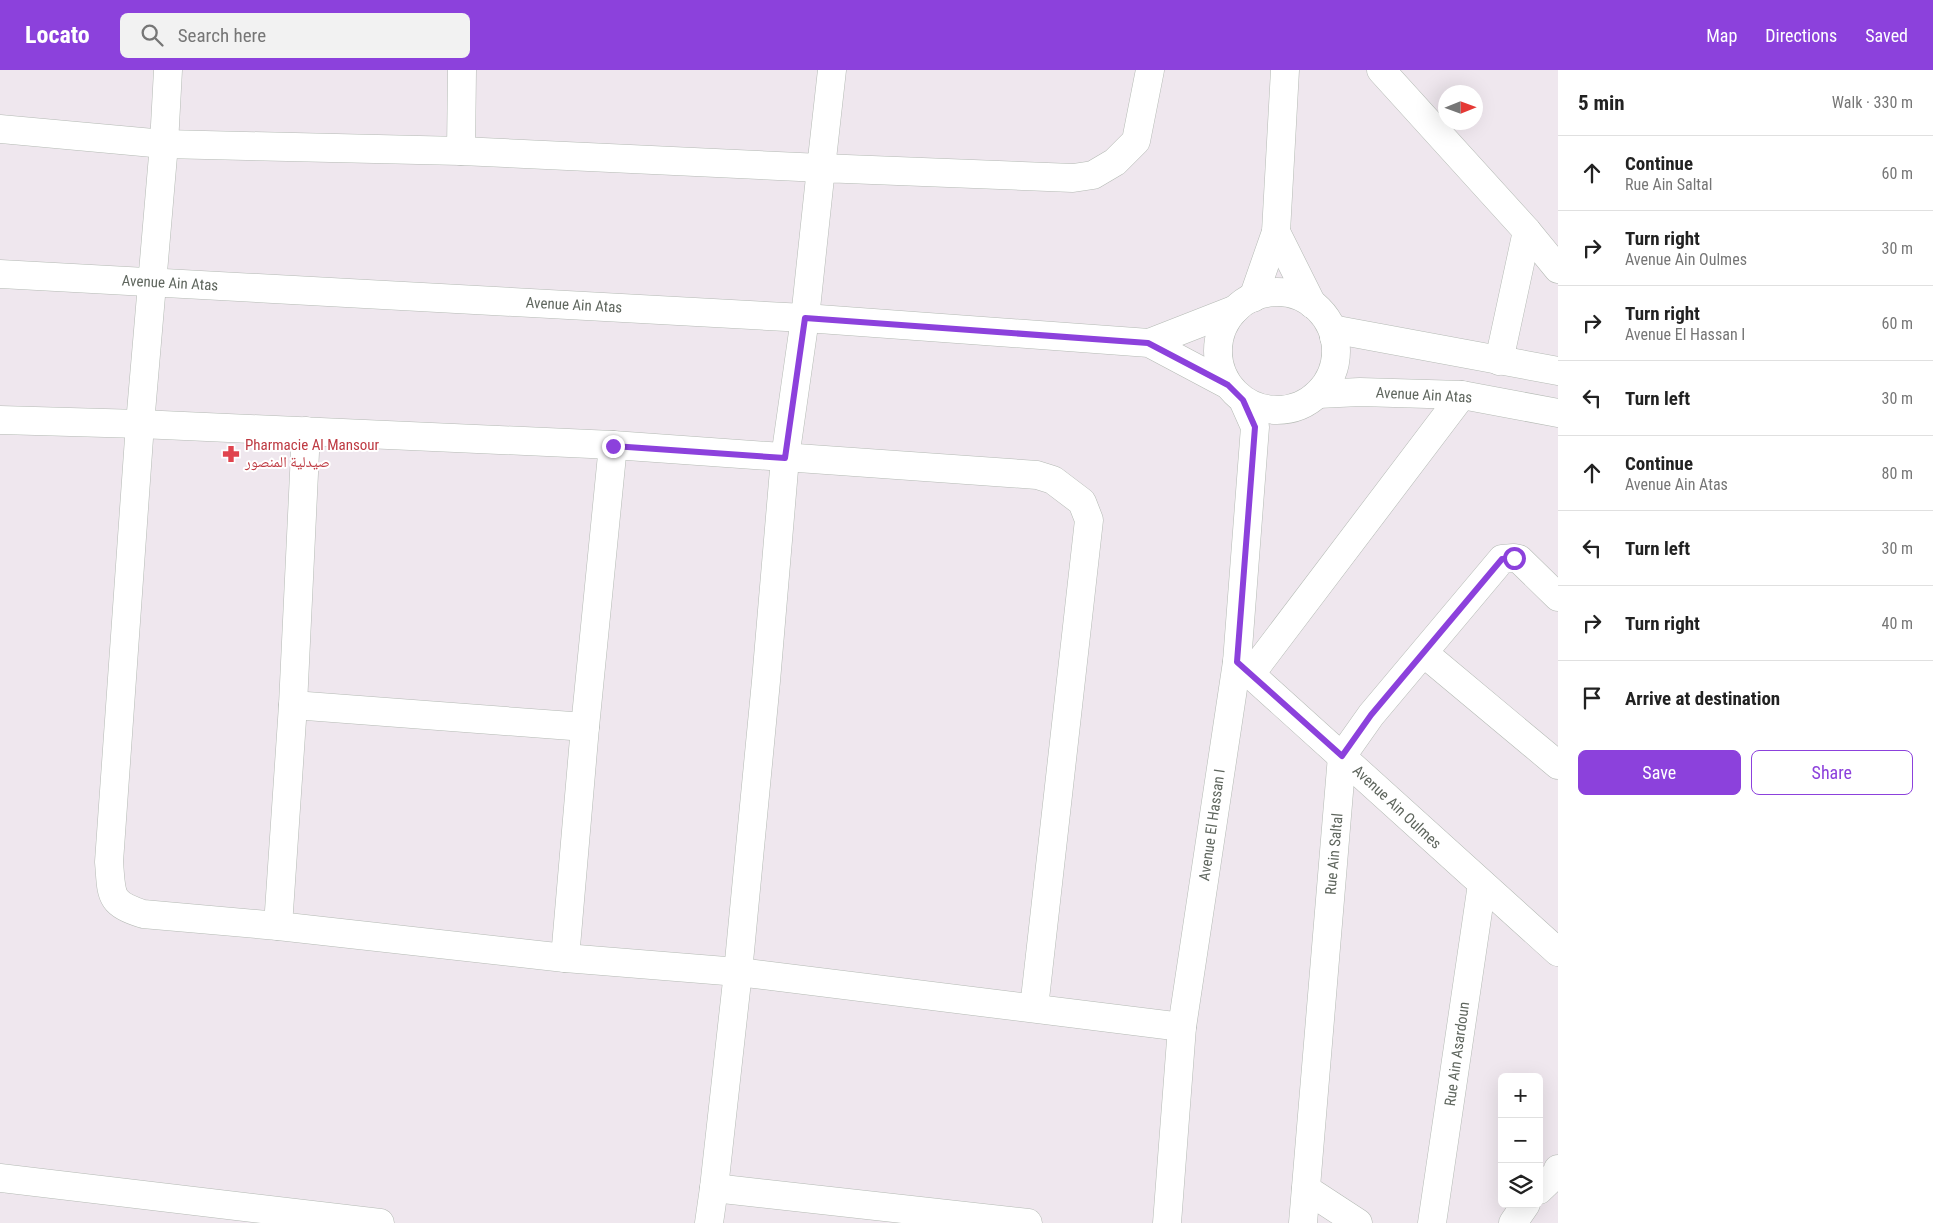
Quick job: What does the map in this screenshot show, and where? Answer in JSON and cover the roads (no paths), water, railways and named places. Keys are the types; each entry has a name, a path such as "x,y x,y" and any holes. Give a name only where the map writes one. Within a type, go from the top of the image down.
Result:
{"street":[{"path":"168,70 164,144 140,424 109,862 115,901 126,909 143,914 278,926 565,958 738,972 1182,1027"},
{"path":"460,151 462,70"},
{"path":"708,1223 714,1188 738,972 785,458 805,318 832,70"},
{"path":"0,129 164,144 460,151 1072,178 1092,175 1115,162 1136,141 1150,70"},
{"path":"1276,232 1312,304 1326,319 1334,337 1335,358 1330,377 1309,400 1255,427 1236,392 1221,370 1218,354 1220,337 1226,322 1244,303 1276,232 1285,70"},
{"path":"1381,70 1527,231 1558,269"},
{"path":"1499,361 1527,231"},
{"name":"Avenue Ain Atas","path":"0,274 805,318 1148,343"},
{"path":"1148,343 1268,293 1298,296 1312,304"},
{"path":"1334,337 1337,330 1558,371"},
{"path":"1148,343 1261,408 1281,410 1309,400"},
{"name":"Avenue Ain Atas","path":"1309,400 1360,392 1462,395 1558,413"},
{"path":"1243,668 1462,395"},
{"path":"0,420 306,431 613,446 1037,475 1053,480 1082,502 1089,520 1034,1008"},
{"name":"Avenue El Hassan I","path":"1167,1223 1182,1027 1243,668 1255,427"},
{"path":"278,926 293,705 306,431"},
{"path":"565,958 585,727 613,446"},
{"path":"1342,756 1371,715 1425,654 1502,559 1520,559 1558,597"},
{"path":"1425,654 1558,765"},
{"name":"Avenue Ain Oulmes","path":"1243,668 1558,952"},
{"path":"293,705 585,727"},
{"name":"Rue Ain Saltal","path":"1303,1223 1342,756"},
{"name":"Rue Ain Asardoun","path":"1432,1223 1482,884"},
{"path":"1543,1186 1558,1171"},
{"path":"0,1178 380,1223"},
{"path":"714,1188 1028,1223"},
{"path":"1306,1188 1358,1223"},
{"path":"1513,1223 1523,1208"}],"place":[{"name":"Pharmacie Al Mansour صيدلية المنصور","path":"231,454"}]}
